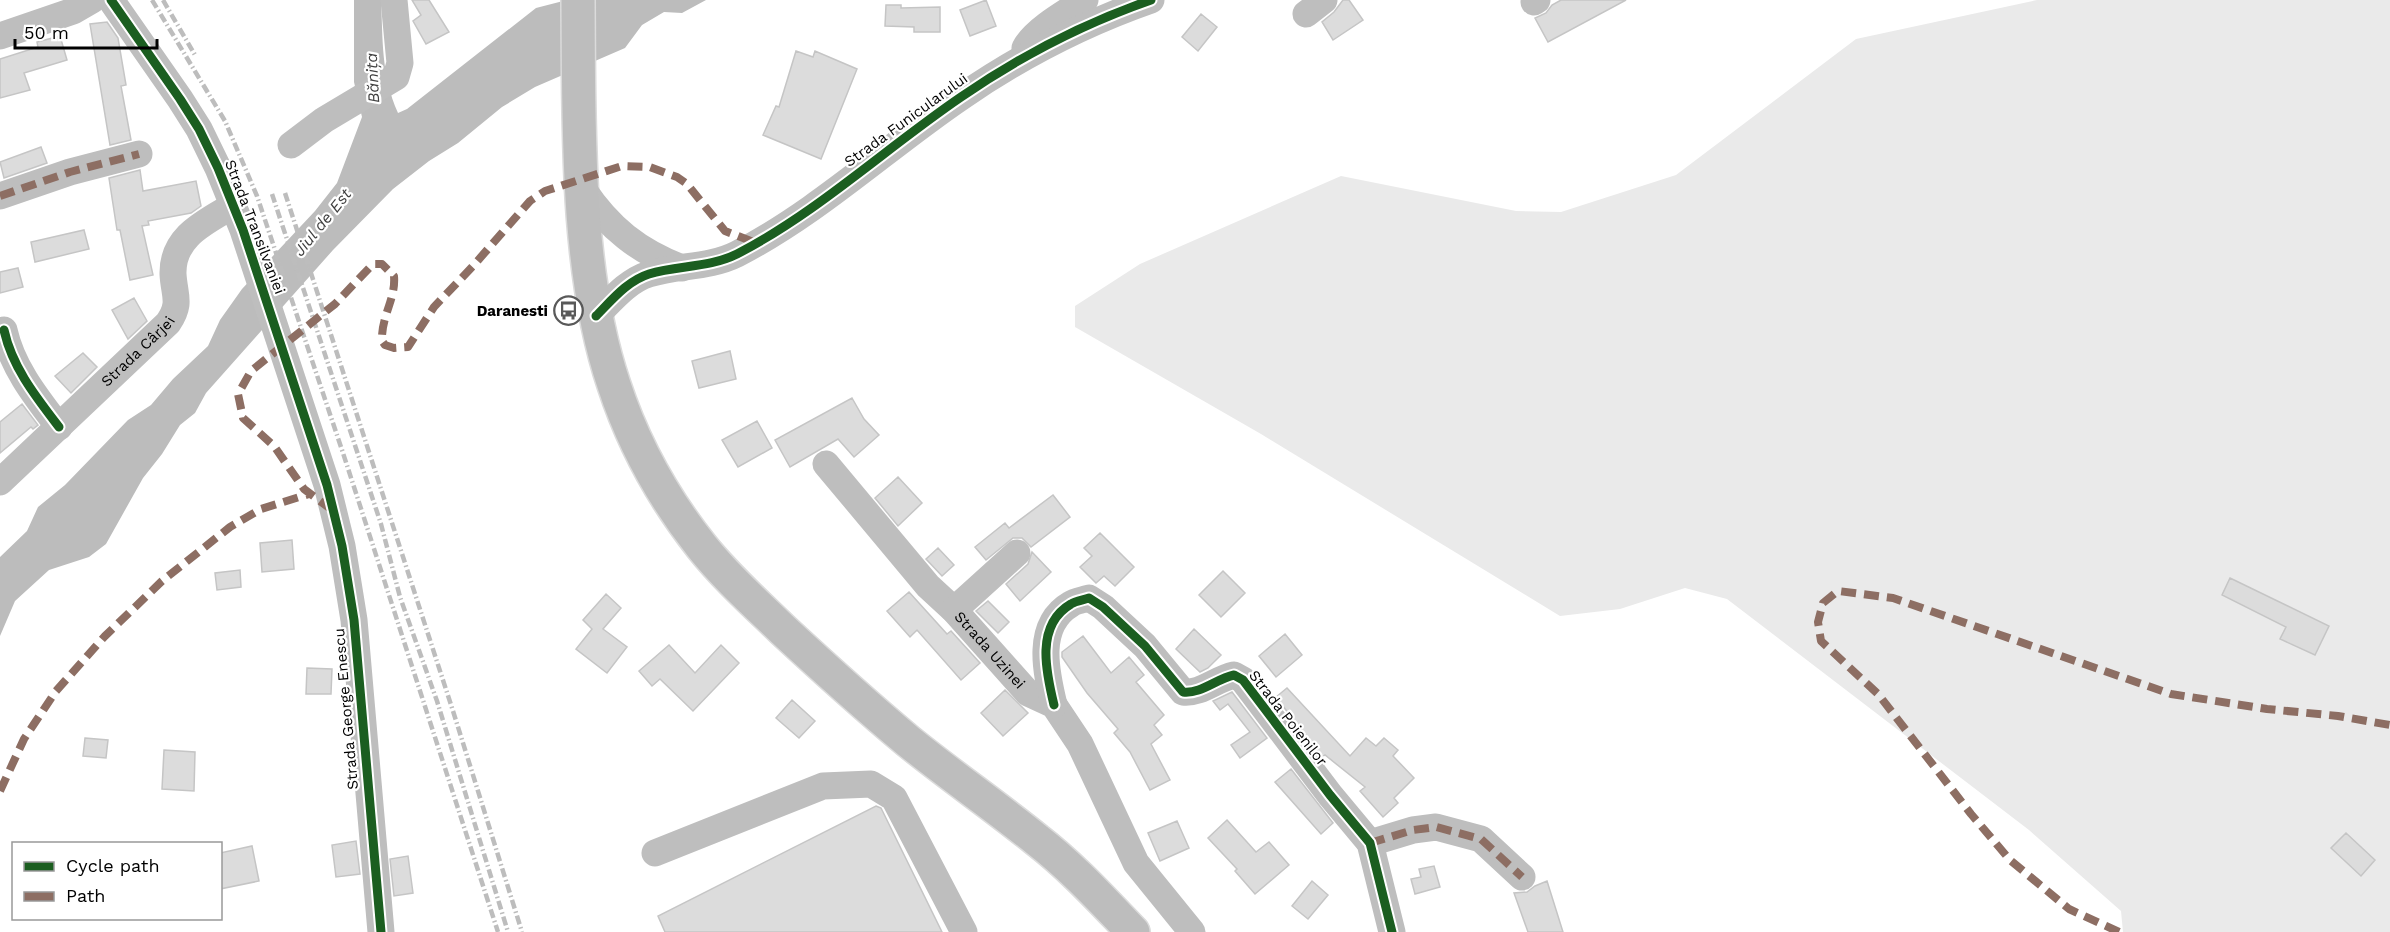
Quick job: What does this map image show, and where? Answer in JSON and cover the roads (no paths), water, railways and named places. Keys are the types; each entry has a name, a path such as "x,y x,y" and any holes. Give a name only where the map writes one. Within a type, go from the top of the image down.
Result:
{"main road":[{"path":"578,0 584,201 596,316 613,384 632,432 674,507 702,547 748,597 836,678 924,754 1039,841 1096,893 1133,932"}],"street":[{"path":"0,36 73,11 92,0"},
{"name":"Strada Transilvaniei","path":"111,0 199,129 239,218 327,485"},
{"path":"291,144 324,120 396,77 400,70 394,0"},
{"path":"1019,60 1028,42 1085,0"},
{"name":"Strada Funicularului","path":"596,316 630,283 648,274 717,262 768,236 810,208 961,97 1019,60 1085,28 1151,0"},
{"path":"0,196 70,172 139,154"},
{"path":"584,201 645,252 682,268"},
{"name":"Strada Cârjei","path":"0,483 168,323 175,312 177,298 173,274 178,248 184,238 196,229 239,218"},
{"path":"4,330 12,356 28,388 59,427"},
{"name":"Strada Uzinei","path":"826,464 928,586 954,610 1028,693 1054,705"},
{"name":"Strada George Enescu","path":"327,485 342,546 354,620 381,932"},
{"path":"954,610 1017,553"},
{"name":"Strada Poienilor","path":"1054,705 1047,673 1045,647 1052,623 1071,604 1089,598 1103,607 1145,646 1183,692 1193,693 1224,677 1234,675 1243,680 1330,795 1370,843 1383,888 1392,932"},
{"path":"1054,705 1080,744 1136,863 1192,932"},
{"path":"655,853 823,786 871,784 894,798 964,932"},
{"path":"1370,843 1413,830 1436,828 1481,839 1522,877"}],"water":[{"path":"354,0 381,0 388,85 398,113 407,109 536,8 567,0 706,0 682,13 664,12 642,25 625,48 535,87 502,107 458,143 429,161 393,189 333,250 206,393 195,413 180,425 162,454 143,478 106,544 89,557 49,570 15,601 0,636 0,557 27,531 38,507 65,485 128,420 151,405 173,379 208,346 220,320 242,289 315,211 337,183 362,117 354,82"}],"railway":[{"path":"152,0 225,121 257,196 498,932"},
{"path":"163,0 195,55"},
{"path":"285,193 522,932"},
{"path":"272,194 381,524 400,597 437,701 508,932"}],"place":[{"name":"Daranesti","path":"569,311"}],"water label":[{"name":"Bănița","path":"372,78"},
{"name":"Jiul de Est","path":"322,222"}]}
